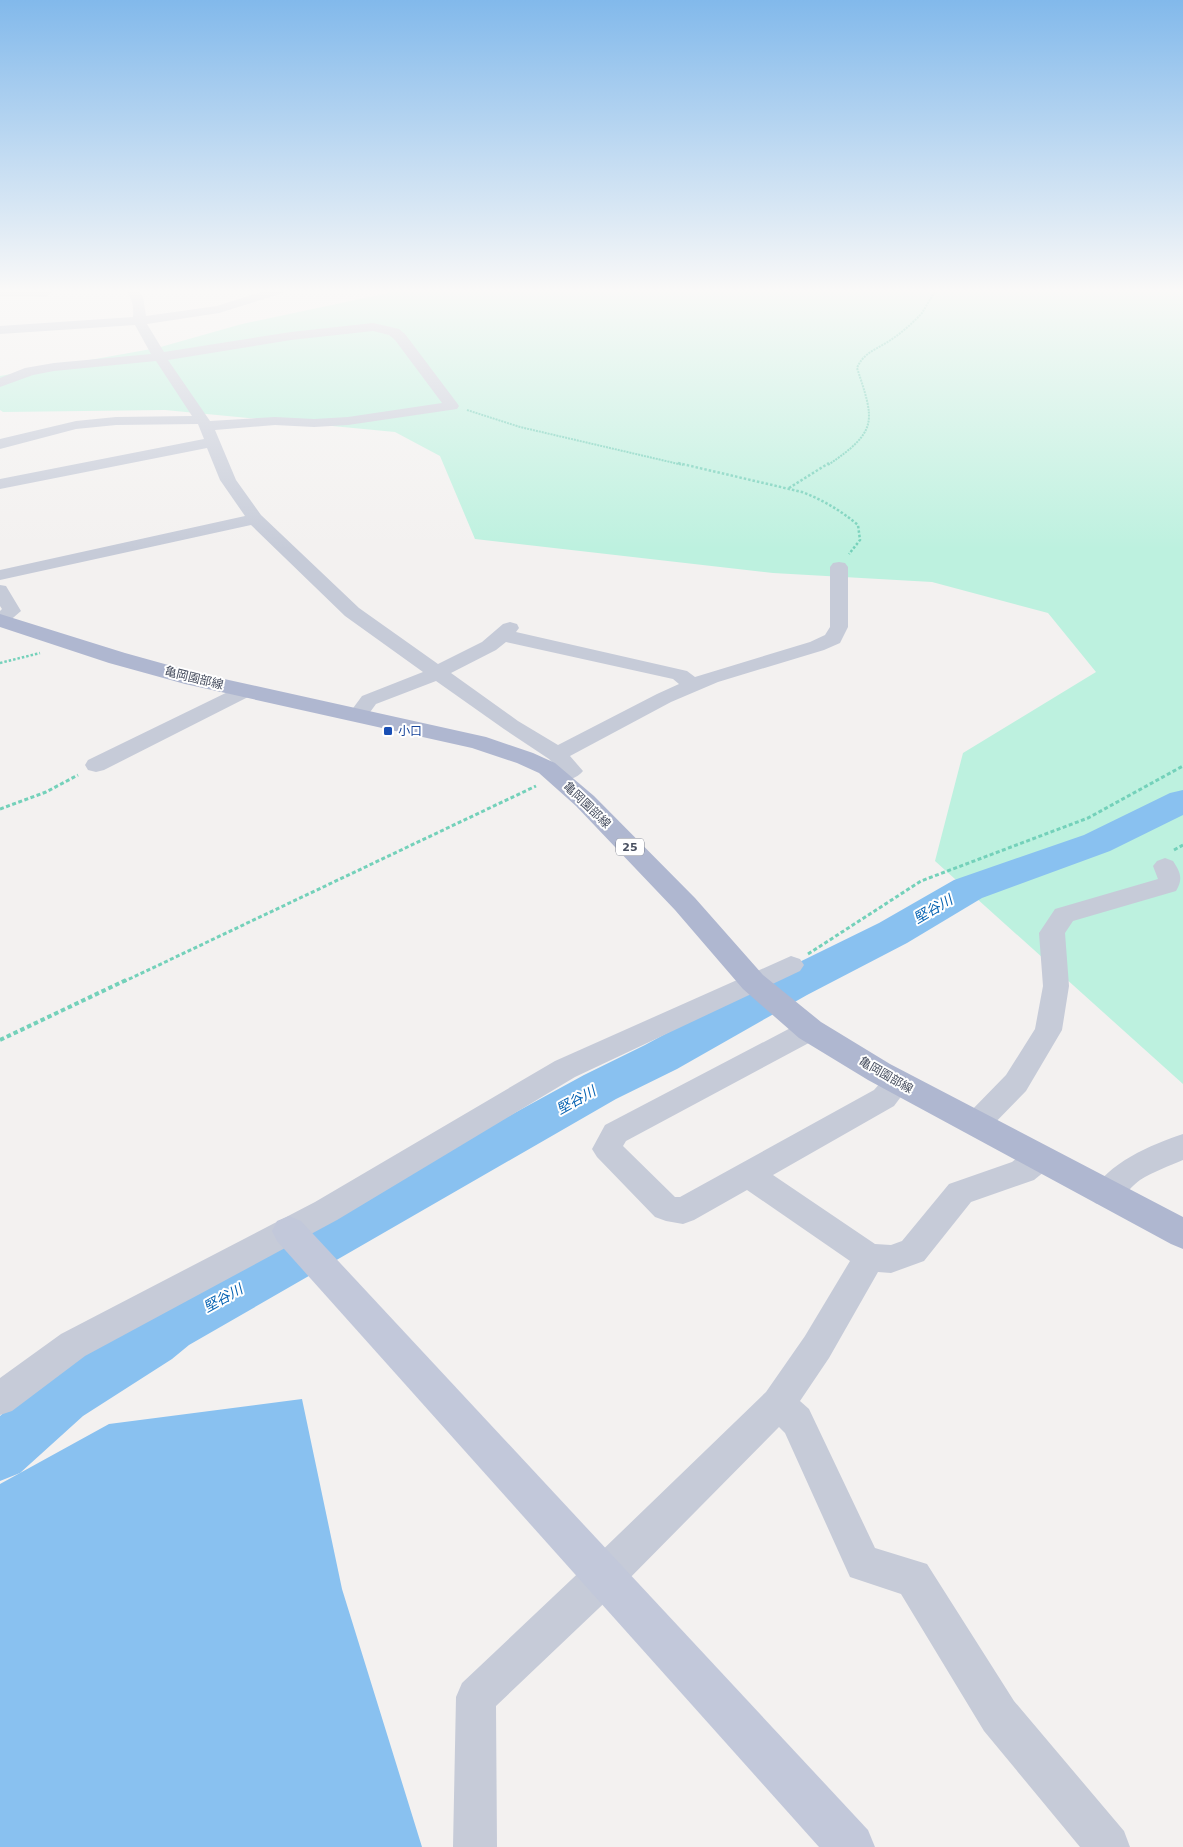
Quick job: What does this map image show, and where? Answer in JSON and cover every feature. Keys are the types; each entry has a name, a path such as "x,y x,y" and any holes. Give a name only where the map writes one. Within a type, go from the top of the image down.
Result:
{"main road":[{"name":"亀岡園部線","path":"0,619 174,674 478,742 525,758 547,768 557,765 585,801 686,904 753,982 810,1030 898,1082 1183,1234"}],"street":[{"path":"0,383 17,376"},
{"path":"172,376 207,430 228,480 255,519 352,612 511,725 557,765 664,698 711,678 817,646 833,639 839,627 839,567"},
{"path":"0,484 207,430 275,420 314,423 348,422 452,406 429,376"},
{"path":"0,444 76,425 116,422 207,430"},
{"path":"0,575 255,519"},
{"path":"0,590 12,611 0,619"},
{"path":"358,715 369,700 438,673 451,664 489,646 506,632 680,675 694,686"},
{"path":"96,765 245,691"},
{"path":"976,1124 1016,1082 1048,1030 1056,986 1052,934 1064,915 1168,886 1172,880 1165,866"},
{"path":"0,1399 73,1345 326,1211 565,1069 790,965"},
{"path":"810,1030 615,1133 607,1149 666,1208 683,1211 884,1098 898,1082"},
{"path":"1106,1194 1129,1172 1183,1146"},
{"path":"749,1175 869,1257 892,1259 913,1250 960,1193 1023,1171 1039,1158"},
{"path":"289,1231 852,1847"},
{"path":"475,1847 476,1697 604,1576 778,1404 816,1347 869,1257"},
{"path":"778,1404 797,1421 863,1564 913,1578 999,1716 1108,1847"}],"path":[{"path":"789,489 851,448 870,422 870,413 859,376"},
{"path":"452,406 520,427 789,489 820,499 855,521 859,530 860,540 839,567"},
{"path":"0,663 49,651 64,640"},
{"path":"0,809 46,792 96,765"},
{"path":"0,1040 557,765"},
{"path":"790,965 921,881 1088,818 1183,766"}],"green space":[{"path":"0,376 1183,376 1183,1084 935,861 963,753 1096,672 1048,613 932,582 773,573 475,539 440,456 395,432 165,410 3,412 0,410"}],"water":[{"path":"302,1399 342,1589 422,1847 0,1847 0,1484 109,1424"}],"waterway":[{"name":"堅谷川","path":"0,1453 63,1397 153,1342 170,1328 600,1087 661,1057 792,984 893,933 968,889 1097,843 1183,801"}],"place":[{"name":"小口","path":"388,731"}]}
